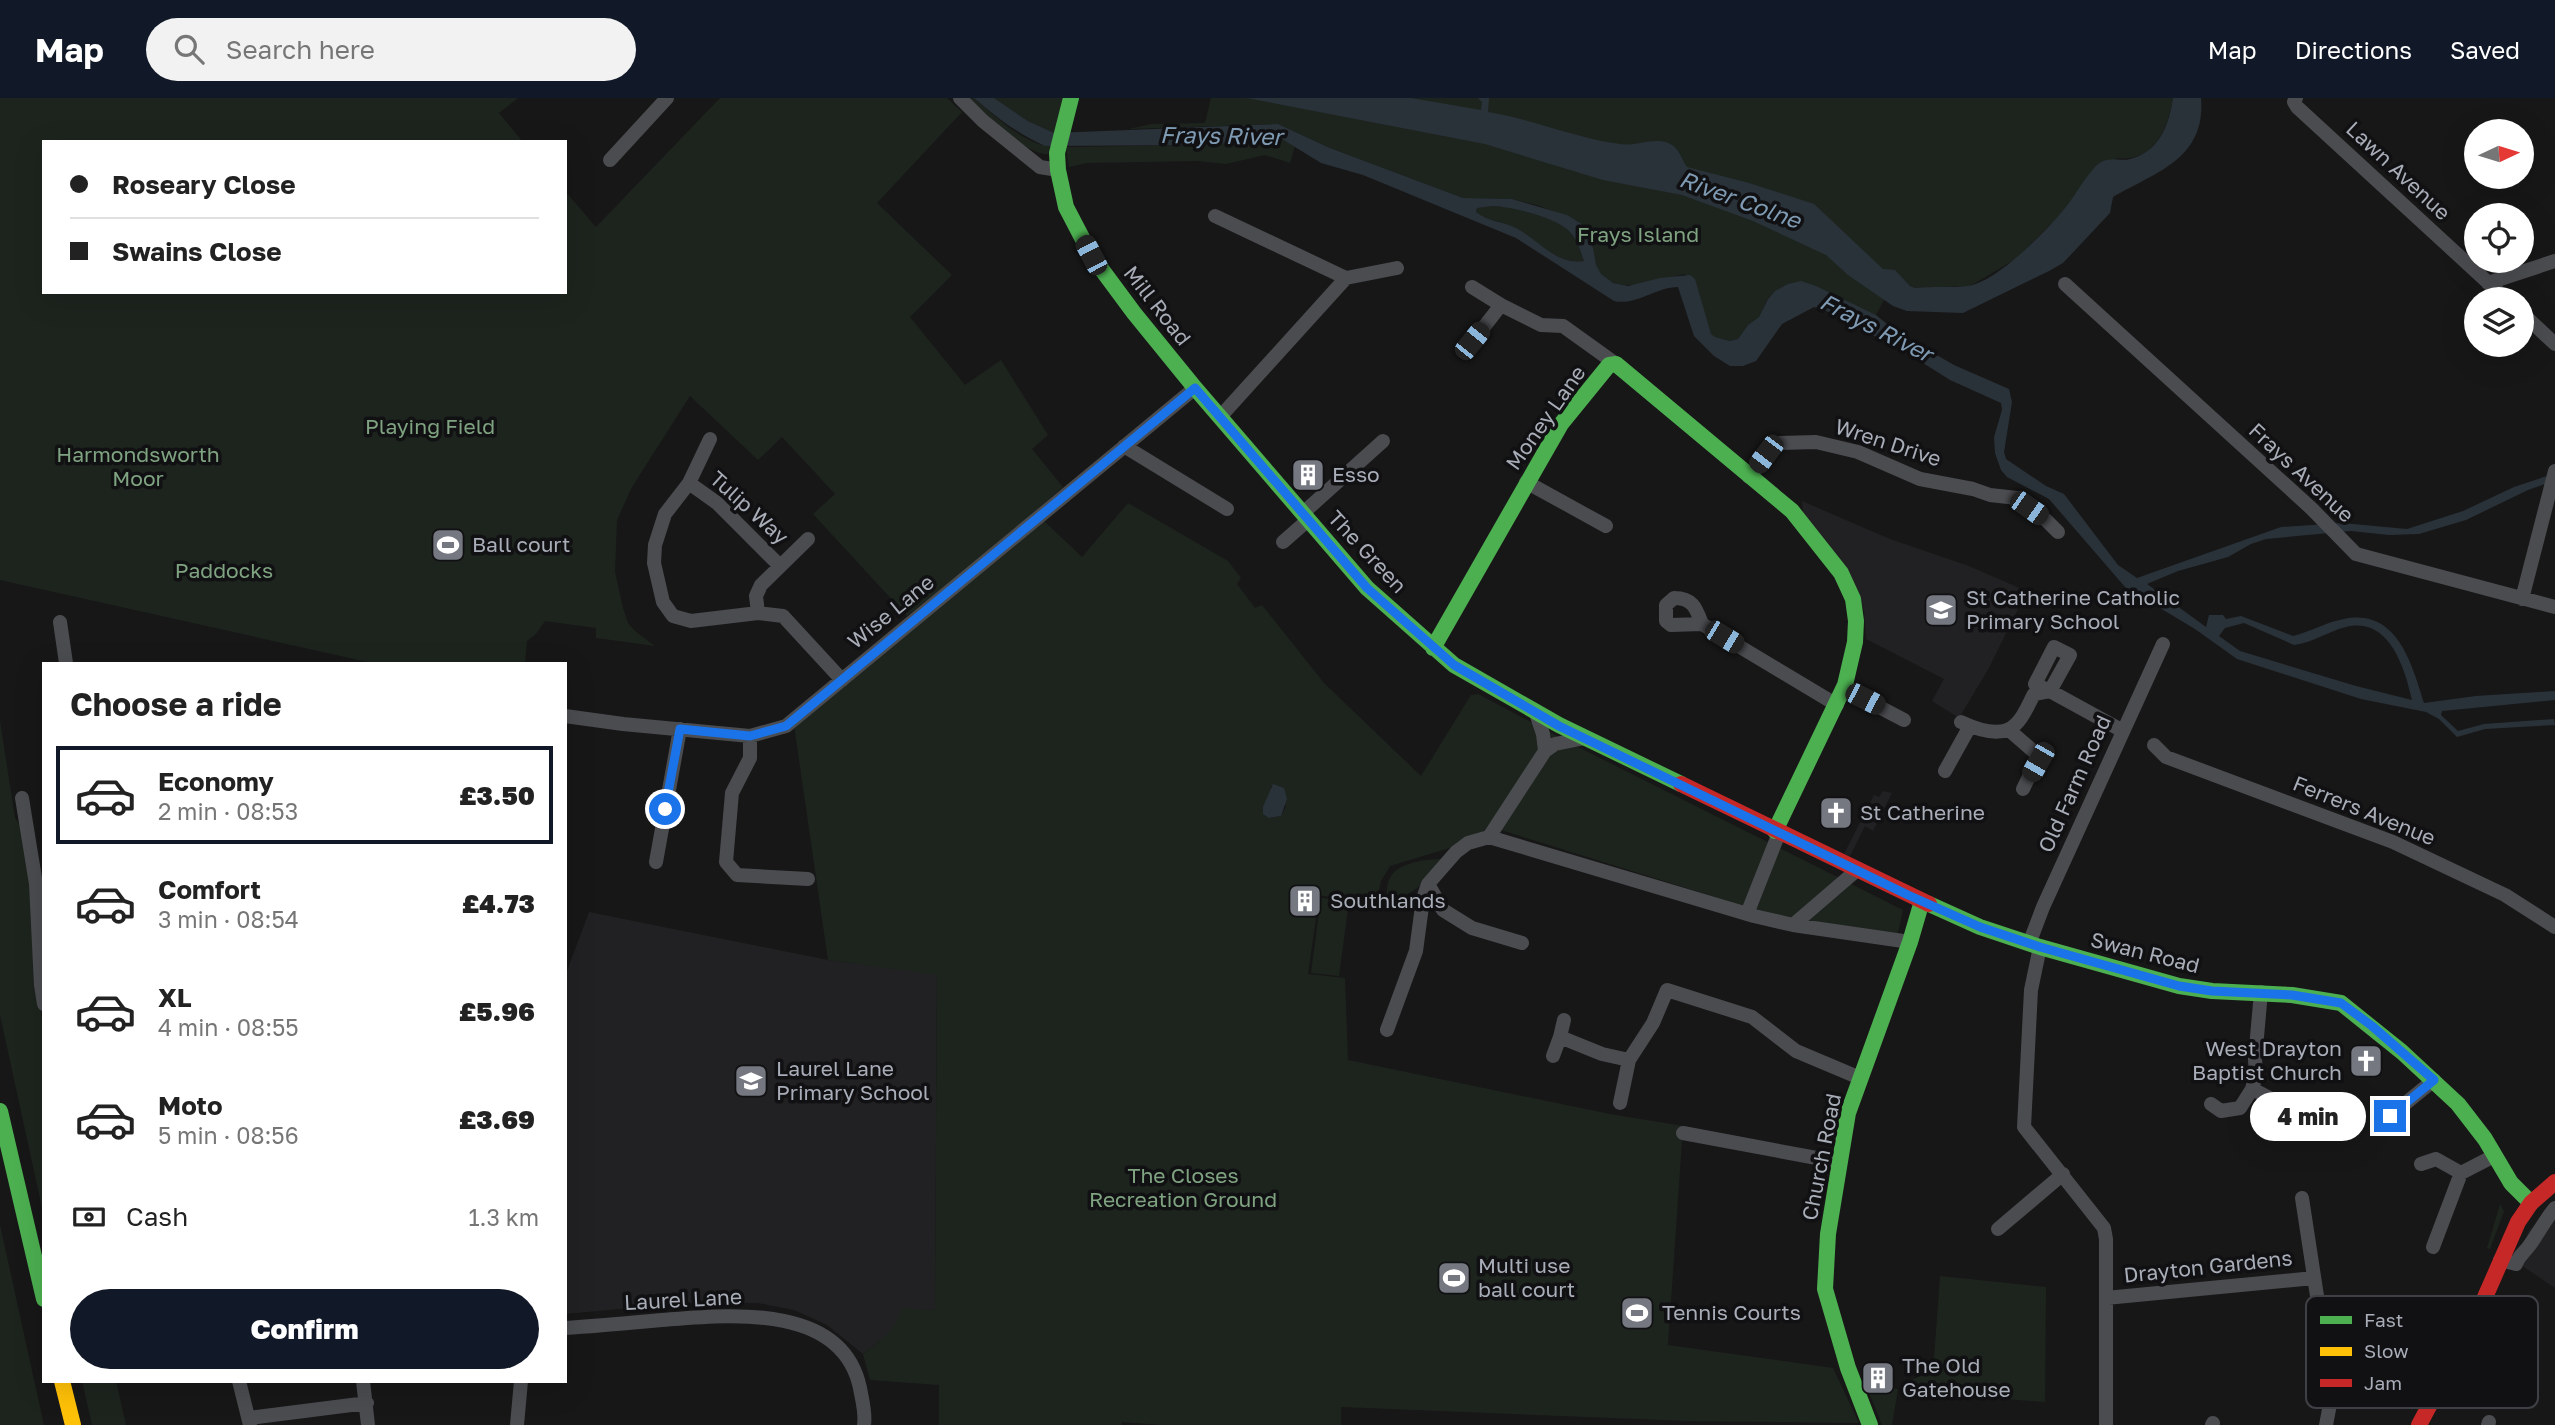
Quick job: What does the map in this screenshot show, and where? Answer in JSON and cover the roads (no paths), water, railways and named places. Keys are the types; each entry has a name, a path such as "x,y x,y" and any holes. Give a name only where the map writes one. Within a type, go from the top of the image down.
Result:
{"main road":[{"name":"Mill Road","path":"1071,98 1056,153 1066,207 1091,255 1195,388"},
{"name":"Money Lane","path":"1433,648 1526,482 1562,424 1609,365 1616,364 1801,520 1812,539 1836,564 1845,580 1854,609 1854,657 1845,688 1777,832"},
{"name":"The Green","path":"1195,388 1367,588 1454,665 1585,738 1922,901"},
{"name":"Swan Road","path":"1922,901 1980,927 2034,945 2179,986 2212,991 2314,997 2341,1003 2434,1080 2469,1117 2511,1183 2531,1203"},
{"name":"Church Road","path":"1870,1425 1846,1360 1825,1289 1828,1234 1848,1113 1910,942 1922,901"},
{"path":"0,1111 42,1290"},
{"path":"2484,1296 2512,1232 2531,1203 2555,1182"},
{"path":"62,1383 73,1425"},
{"path":"2418,1425 2429,1408"}],"street":[{"path":"610,160 667,98"},
{"path":"960,98 983,121 1040,167 1058,170"},
{"name":"Lawn Avenue","path":"2295,100 2297,107 2492,287"},
{"path":"1215,216 1346,278 1397,268"},
{"path":"2488,283 2555,261"},
{"path":"1220,417 1346,278"},
{"name":"Frays Avenue","path":"2065,284 2312,509 2356,554 2555,607"},
{"path":"1472,287 1541,325 1563,326 1616,364"},
{"path":"1472,341 1501,305"},
{"path":"2534,324 2555,344"},
{"name":"Wise Lane","path":"567,716 750,736 786,726 1195,388"},
{"path":"710,439 690,483 665,514 654,545 654,563 663,603 673,616 691,621 758,613 783,616 842,680"},
{"path":"1283,542 1382,441"},
{"name":"Wren Drive","path":"1749,477 1766,454 1780,443 1816,442 1858,452 1920,479 1990,495 2017,498 2058,532"},
{"path":"1124,446 1227,509"},
{"path":"2522,598 2554,473"},
{"path":"1526,482 1606,526"},
{"name":"Tulip Way","path":"690,483 717,503 779,565"},
{"path":"758,613 757,592 779,565 808,538"},
{"path":"60,622 66,662"},
{"path":"1702,624 1837,705"},
{"name":"Old Farm Road","path":"2034,945 2043,907 2163,644"},
{"path":"1845,688 1904,720"},
{"path":"1945,771 1966,724 1978,730 2009,730 2017,724 2034,694 2050,691 2123,731"},
{"path":"1536,713 1545,751"},
{"path":"656,862 680,729"},
{"path":"2009,730 2039,756 2023,789"},
{"path":"750,736 750,758 732,793 726,862 737,875 808,879"},
{"path":"1489,837 1545,751 1555,744 1585,738"},
{"name":"Ferrers Avenue","path":"2154,745 2166,757 2393,842 2505,895 2555,927"},
{"path":"22,798 36,884 42,984"},
{"path":"1747,914 1777,832"},
{"path":"1387,1030 1416,951 1423,899 1428,884 1456,852 1468,843 1489,837 1747,914 1793,925 1910,942"},
{"path":"1793,925 1857,870"},
{"path":"1428,884 1443,910 1472,928 1522,943"},
{"name":"Drayton Gardens","path":"2034,945 2024,1127 2104,1228 2106,1424"},
{"path":"1620,1103 1629,1060 1653,1023 1667,990 1752,1017 1797,1051 1860,1078"},
{"path":"2211,1104 2221,1111 2240,1108 2252,1090 2256,1074 2261,992"},
{"path":"1553,1056 1564,1020"},
{"path":"1560,1037 1602,1054 1629,1060"},
{"path":"2390,1116 2434,1080"},
{"path":"2252,1090 2275,1100 2290,1134"},
{"path":"1683,1133 1838,1162"},
{"path":"2434,1247 2461,1173 2494,1156"},
{"path":"2421,1164 2435,1159 2461,1173"},
{"path":"1998,1229 2063,1174"},
{"name":"Drayton Gardens","path":"2302,1198 2317,1296"},
{"path":"2500,1260 2516,1264 2520,1254 2555,1208"},
{"name":"Drayton Gardens","path":"2106,1298 2314,1278"},
{"name":"Laurel Lane","path":"567,1328 732,1315 791,1323 815,1331 847,1356 856,1372 865,1417 864,1425"},
{"path":"239,1383 249,1422 367,1403"},
{"path":"363,1383 368,1425"},
{"path":"517,1425 521,1383"}],"water":[{"name":"Frays River","path":"974,98 994,98 1028,121 1054,133 1278,124 1330,148 1463,198 1512,199 1567,215 1582,224 1593,248 1596,265 1601,274 1613,283 1628,286 1660,278 1690,275 1695,279 1711,334 1730,341 1738,339 1748,325 1759,317 1775,291 1801,281 1816,286 1876,315 1898,333 1954,365 2009,389 2012,402 2004,452 2006,459 2046,486 2064,494 2118,565 2137,578 2281,527 2342,523 2407,529 2463,511 2514,487 2547,476 2545,484 2466,520 2419,534 2389,535 2351,531 2266,539 2228,557 2178,571 2147,584 2206,627 2209,615 2223,615 2226,619 2241,616 2293,636 2344,619 2362,618 2377,622 2389,630 2399,642 2414,672 2424,703 2476,696 2555,691 2555,700 2442,711 2441,715 2458,731 2484,724 2554,719 2555,725 2485,729 2457,737 2439,719 2426,712 2361,699 2237,659 2195,629 2125,587 2049,499 2007,477 2001,470 1995,453 1994,437 2002,410 2001,403 1950,380 1893,344 1844,323 1829,312 1814,307 1782,324 1756,361 1743,366 1730,366 1714,356 1694,336 1678,287 1630,301 1614,301 1516,238 1363,175 1321,163 1282,139 1201,145 1045,146 999,119","holes":["1477,208 1511,208 1554,221 1569,231 1584,261 1564,259 1516,228 1485,218 1476,212","2244,623 2294,645 2346,627 2361,626 2373,629 2392,647 2405,674 2412,700 2240,651 2219,636 2225,628"]},
{"name":"River Colne","path":"1247,98 1411,98 1481,110 1482,102 1478,98 1489,98 1488,112 1603,141 1626,145 1662,141 1677,150 1687,167 1814,204 1883,269 1895,270 1915,288 1968,286 1992,276 2042,234 2065,209 2099,163 2130,159 2155,144 2169,118 2173,98 2201,98 2200,119 2187,150 2161,171 2113,197 2110,213 2063,263 1963,313 1907,311 1893,306 1848,275 1826,255 1753,221 1682,195 1603,180 1485,144"},
{"path":"1273,784 1284,788 1287,799 1281,816 1269,818 1263,814 1263,807"}],"place":[{"name":"Esso","path":"1308,475"},
{"name":"Ball court","path":"448,545"},
{"name":"St Catherine Catholic Primary School","path":"1941,610"},
{"name":"St Catherine","path":"1836,813"},
{"name":"Southlands","path":"1305,901"},
{"name":"West Drayton Baptist Church","path":"2366,1061"},
{"name":"Laurel Lane Primary School","path":"751,1081"},
{"name":"Multi use ball court","path":"1454,1278"},
{"name":"Tennis Courts","path":"1637,1313"},
{"name":"The Old Gatehouse","path":"1878,1378"}],"park label":[{"name":"Frays Island","path":"1638,235"},
{"name":"Playing Field","path":"430,427"},
{"name":"Harmondsworth Moor","path":"138,467"},
{"name":"Paddocks","path":"224,571"},
{"name":"The Closes Recreation Ground","path":"1183,1188"}]}
